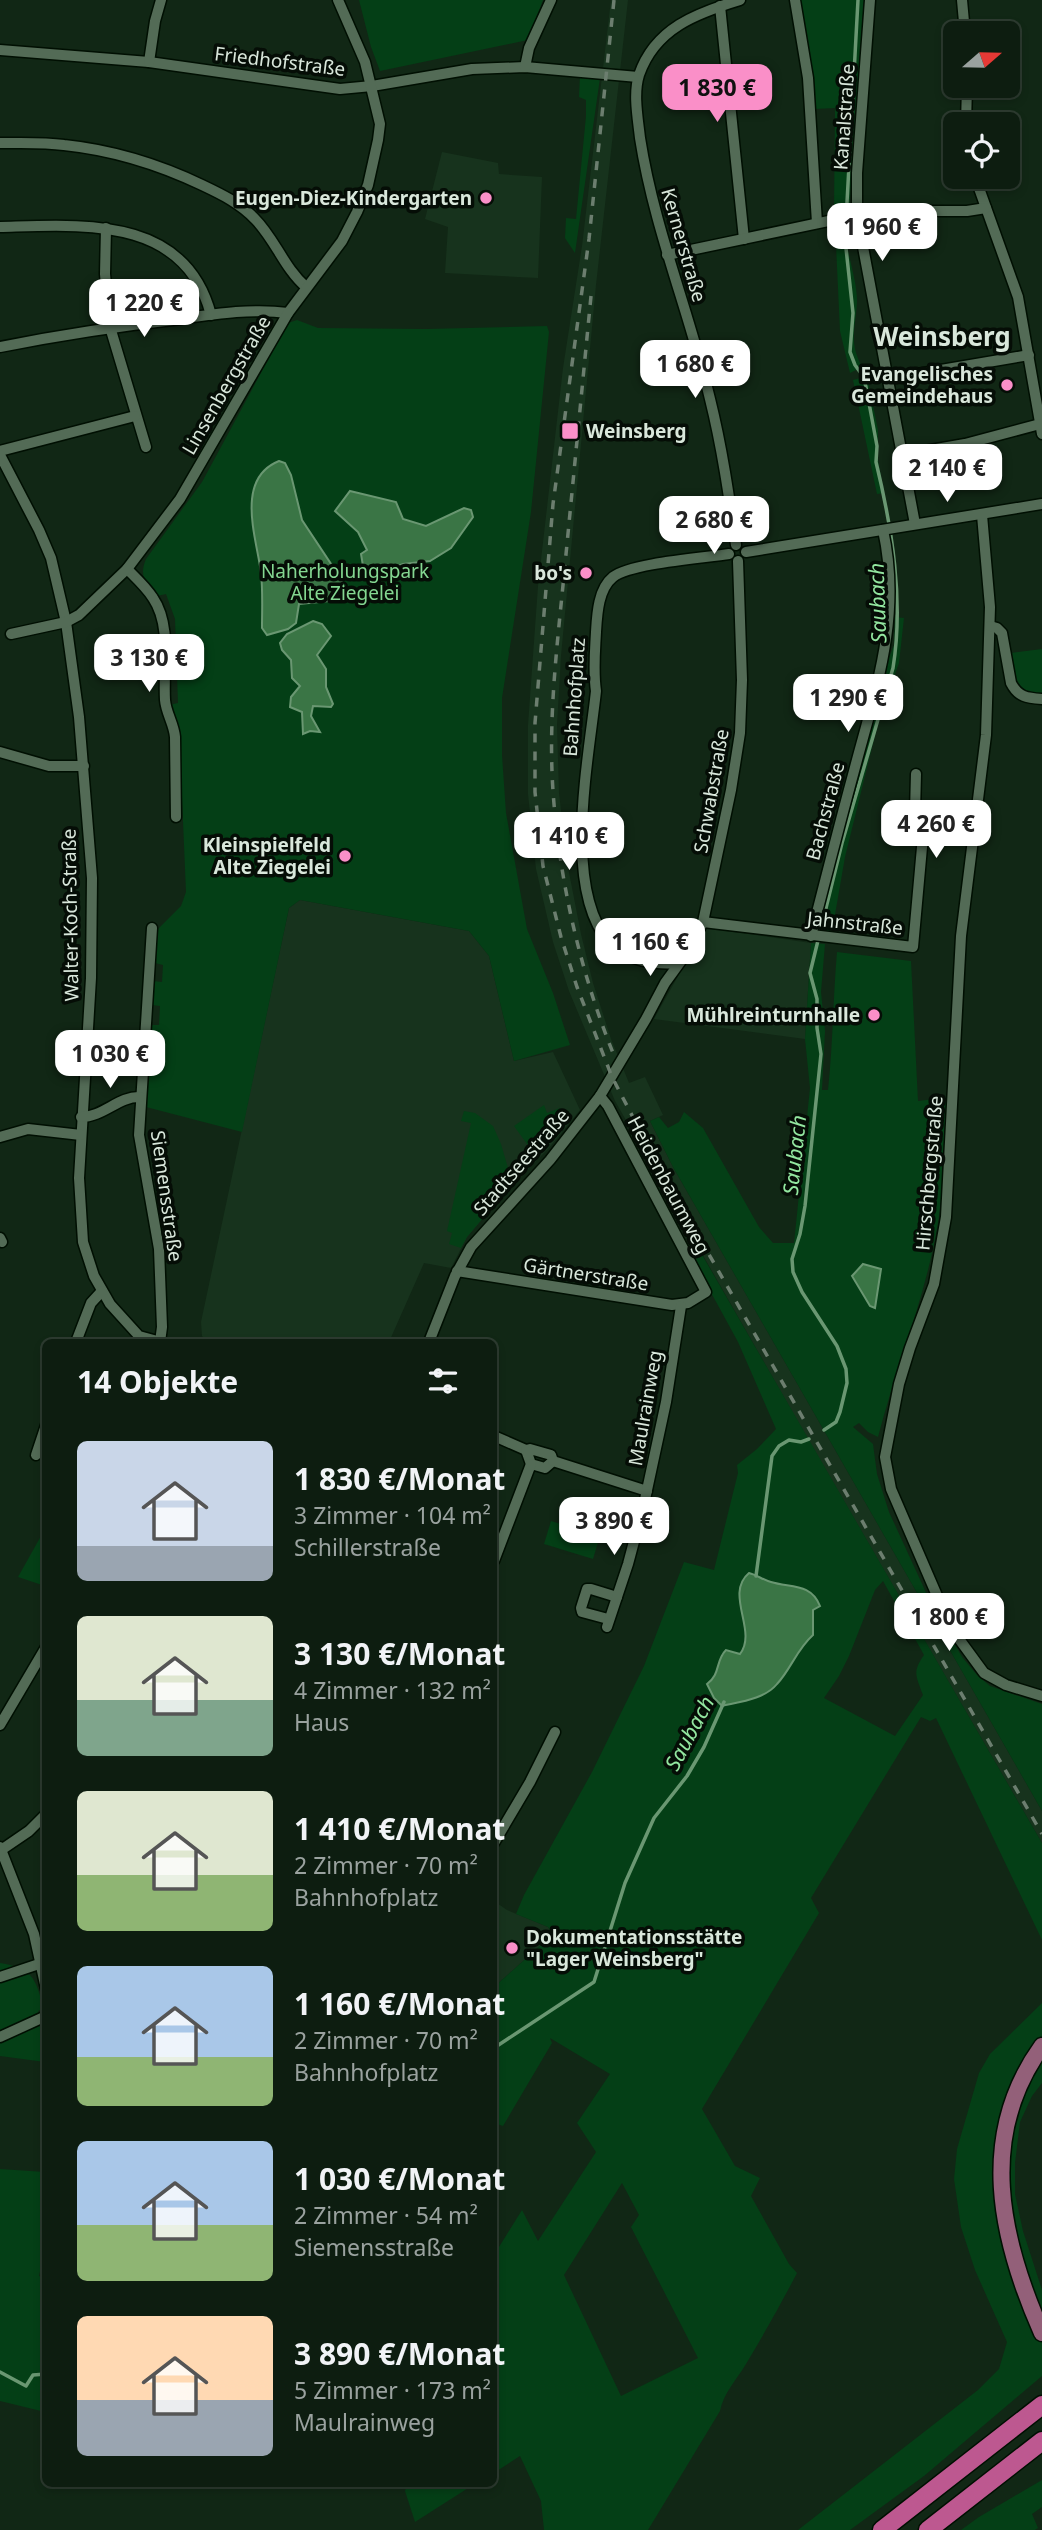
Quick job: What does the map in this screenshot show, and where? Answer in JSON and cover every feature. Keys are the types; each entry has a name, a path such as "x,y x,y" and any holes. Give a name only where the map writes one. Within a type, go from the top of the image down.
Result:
{"highway":[{"path":"883,2530 1042,2405"},
{"path":"928,2530 1042,2441"}],"main road":[{"path":"1042,2046 1023,2079 1012,2106 1001,2164 1001,2196 1014,2260 1042,2333"}],"street":[{"path":"149,62 160,0"},
{"name":"Linsenbergstraße","path":"11,634 66,622 79,615 127,569 180,499 288,313 342,241 358,212 368,185 380,124 363,55 338,0"},
{"path":"524,67 529,48 551,0"},
{"path":"638,77 653,47 666,33 690,18 740,0"},
{"path":"795,0 807,78 817,223"},
{"name":"Kanalstraße","path":"870,0 853,215 915,524"},
{"path":"962,0 964,21"},
{"path":"720,6 744,239"},
{"name":"Friedhofstraße","path":"0,50 149,62 340,89 472,69 524,67 638,77"},
{"name":"Kernerstraße","path":"638,77 637,114 643,158 667,255 710,398 724,461 736,545"},
{"path":"0,143 62,144 149,163 180,174 240,205 255,218 289,269 306,287"},
{"path":"902,455 1041,429 1013,281 979,189"},
{"path":"667,255 853,215 986,208"},
{"path":"0,227 53,225 106,228 141,236 169,250 191,271 201,286 211,315"},
{"path":"106,228 105,274 110,327 146,447"},
{"path":"0,347 110,327 211,315 260,311 288,313"},
{"path":"888,379 1029,355"},
{"path":"0,453 135,416"},
{"name":"Walter-Koch-Straße","path":"0,453 51,558 66,622 84,766 92,878 92,940 81,1118 80,1224 88,1261 102,1291 138,1339"},
{"path":"746,552 1042,504"},
{"name":"Hirschbergstraße","path":"982,515 990,625 986,735 961,936 946,1217 934,1284 899,1384 885,1457 891,1489 951,1628 984,1673 1006,1685 1042,1696"},
{"name":"Bachstraße","path":"817,937 887,636 891,599 884,530"},
{"path":"741,545 746,552 738,561 731,558 729,550 741,545"},
{"name":"Bahnhofplatz","path":"679,963 647,962 624,953 608,941 598,926 590,905 584,873 583,808 596,691 593,674 597,617 601,598 613,577 639,568 729,554"},
{"name":"Schwabstraße","path":"651,1010 665,983 698,935 703,922 731,790 740,733 742,680 738,561"},
{"path":"127,569 153,597 160,612 163,628 165,705 175,737 176,817"},
{"path":"990,625 1002,634 1011,683 1015,690 1024,697 1042,699"},
{"path":"0,752 49,766 84,766"},
{"name":"Jahnstraße","path":"703,922 912,947 924,825 915,812 916,774"},
{"name":"Siemensstraße","path":"152,928 139,1135 159,1248 160,1339"},
{"name":"Bahnhofplatz","path":"647,962 665,983"},
{"name":"Stadtseestraße","path":"430,1339 457,1271 481,1234 550,1160 600,1096 651,1010"},
{"name":"Heidenbaumweg","path":"600,1096 608,1106 706,1292 681,1306"},
{"path":"81,1118 94,1116 128,1099 140,1097"},
{"path":"0,1138 29,1129 81,1135"},
{"name":"Gärtnerstraße","path":"457,1271 681,1306"},
{"path":"77,1339 91,1303 102,1291"},
{"name":"Maulrainweg","path":"617,1597 587,1589 582,1612 607,1623 617,1597 628,1564 648,1491 681,1306"},
{"path":"36,1455 42,1436"},
{"path":"497,1437 526,1450 530,1448 551,1455 552,1461"},
{"path":"497,1553 531,1464 526,1450"},
{"path":"552,1461 648,1491"},
{"path":"531,1464 545,1468 552,1461"},
{"path":"0,1725 42,1654"},
{"path":"497,1838 555,1732"},
{"path":"42,1818 29,1831 1,1849 42,1960"},
{"path":"0,1977 42,1963"},
{"path":"0,2038 42,2018"}],"shaded area":[{"path":"611,0 628,0 596,285 561,656 557,725 559,793 567,862 581,934 611,1039 629,1083 645,1077 663,1115 650,1121 673,1167 1042,1811 1042,1843 615,1101 569,991 553,942 536,869 528,794 528,725 538,586 563,368 582,246"},
{"name":"Eugen-Diez-Kindergarten","path":"442,152 498,163 499,174 542,177 538,278 445,273 448,227 425,219"},
{"path":"279,461 285,463 291,475 302,520 341,579 344,589 343,595 329,601 299,604 296,623 288,629 267,635 262,628 262,580 253,527 252,495 265,470"},
{"path":"350,491 396,502 403,519 426,526 464,508 471,510 473,517 451,548 430,561 403,564 380,573 364,572 361,554 367,550 358,532 335,511"},
{"path":"313,621 322,624 331,636 317,655 326,669 326,687 333,704 331,707 313,706 311,716 320,732 310,731 303,734 302,712 290,707 291,697 300,686 292,678 291,660 282,650 280,643 287,634"},
{"path":"300,900 469,931 489,956 514,1061 553,1052 580,1110 467,1237 451,1268 424,1263 390,1339 204,1339 202,1336 201,1322 289,908"},
{"path":"705,928 811,943 805,1039 654,1019"},
{"path":"863,1264 881,1269 875,1308 870,1306 852,1276"},
{"path":"749,1573 771,1582 806,1590 820,1606 813,1610 813,1635 777,1684 759,1696 722,1706 714,1698 707,1684 714,1676 726,1650 740,1654 745,1645 740,1591 742,1582"},
{"path":"497,1903 548,1927 551,1931 549,1938 497,1984"}],"green space":[{"path":"359,0 543,0 528,40 380,71"},
{"path":"800,0 864,0 849,213 834,213 835,108 815,109"},
{"path":"580,75 600,78 575,253 565,238 566,218 576,219 586,116 586,100 579,97"},
{"path":"852,221 857,243 847,245 857,294 854,342 862,367 850,373 840,331 835,224"},
{"name":"Naherholungspark Alte Ziegelei","path":"297,320 318,328 547,326 549,332 531,512 502,698 502,755 506,813 527,929 553,993 570,1045 514,1061 489,956 469,931 300,900 289,908 242,1132 146,1107 148,1063 157,1064 158,1048 149,1047 151,1025 159,1025 160,1006 152,1005 153,981 162,982 163,965 155,963 158,929 181,906 186,892 179,727 169,705 178,703 175,619 166,594 157,596 146,583 143,570 146,559 202,482 288,323"},
{"path":"867,376 878,430 878,460 884,493 877,494 853,380"},
{"path":"895,617 904,618 899,663 879,719 845,857 832,932 817,930 883,673 894,645"},
{"path":"1042,649 1042,694 1021,687 1015,676 1011,653"},
{"path":"811,943 825,944 821,992 825,1031 822,1090 828,1090 837,952 911,961 918,1101 950,1097 946,1166 943,1167 936,1236 919,1304 878,1437 859,1423 853,1427 873,1444 877,1474 889,1512 929,1599 962,1657 990,1686 1042,1704 1042,1811 673,1167 650,1121 659,1117 668,1128 679,1122 684,1112 703,1128 759,1227 773,1243 794,1243 810,1088 805,1039"},
{"path":"544,1105 547,1113 560,1108 568,1120 544,1147 536,1149 527,1144 514,1126"},
{"path":"464,1111 475,1113 493,1126 508,1168 505,1192 461,1248 449,1244 452,1233 447,1231 471,1123 461,1121"},
{"path":"693,1239 1042,1843 1042,1940 936,1718 930,1721 921,1717 811,1898 819,1913 702,2109 735,2166 760,2178 751,2196 789,2264 797,2273 727,2393 720,2411 648,2530 544,2530 541,2501 520,2456 497,2471 497,2250 522,2210 538,2241 596,2152 577,2123 610,2074 550,2038 552,2043 503,2126 497,2124 497,1984 549,1938 551,1931 548,1927 516,1914 524,1895 592,1772 644,1666 684,1562 714,1570 738,1473 737,1465 776,1429 738,1342 691,1256 689,1246","holes":["883,1581 924,1655 916,1674 923,1695 895,1736 824,1698 839,1676 875,1590","622,2183 639,2215 631,2227 698,2358 621,2396 564,2275"]},
{"path":"551,1521 600,1536 593,1559 544,1544"},
{"path":"41,1536 42,1536 42,1585 18,1577"},
{"path":"0,1963 26,1972 38,1989 42,2002 42,2009 38,2011 42,2021 42,2062 0,2056"},
{"path":"1042,2003 1042,2083 1032,2096 1020,2122 1015,2163 1015,2194 1023,2231 1042,2290 1042,2376 924,2476 850,2530 798,2530 978,2390 999,2369 1007,2342 975,2270 961,2227 954,2179 957,2149 979,2073 990,2054"},
{"path":"0,2169 42,2172 42,2262 39,2276 42,2277 42,2411 0,2401"},
{"path":"1042,2480 1042,2507 1032,2514 1038,2528 1035,2530 961,2530 979,2517"},
{"path":"406,2487 470,2487 415,2522"}],"waterway":[{"name":"Saubach","path":"824,1430 836,1422 840,1412 847,1383 846,1369 837,1346 802,1292 793,1272 792,1259 805,1206 821,1054 817,1028 817,999 810,973 842,843 893,668 897,617 895,565 876,462 877,446 863,376 850,352 853,313 845,239 858,0"},
{"name":"Saubach","path":"756,1576 772,1456 779,1446 789,1440 801,1442 809,1439"},
{"name":"Saubach","path":"497,2046 594,1982 625,1883 654,1818 687,1776 704,1747 724,1702"},
{"name":"Saubach","path":"0,2372 26,2386 33,2375 42,2374"}],"railway":[{"path":"614,0 589,239 553,504 535,723 535,792 543,866 577,987 612,1077 661,1171 1042,1834"},
{"path":"591,296 556,656 552,764 556,824 566,891 581,957 613,1053"}],"place":[{"name":"Eugen-Diez-Kindergarten","path":"486,198"},
{"name":"Evangelisches Gemeindehaus","path":"1007,385"},
{"name":"Weinsberg","path":"570,431"},
{"name":"bo's","path":"586,573"},
{"name":"Kleinspielfeld Alte Ziegelei","path":"345,856"},
{"name":"Mühlreinturnhalle","path":"874,1015"},
{"name":"Dokumentationsstätte \"Lager Weinsberg\"","path":"512,1948"}],"district":[{"name":"Weinsberg","path":"942,336"}]}
